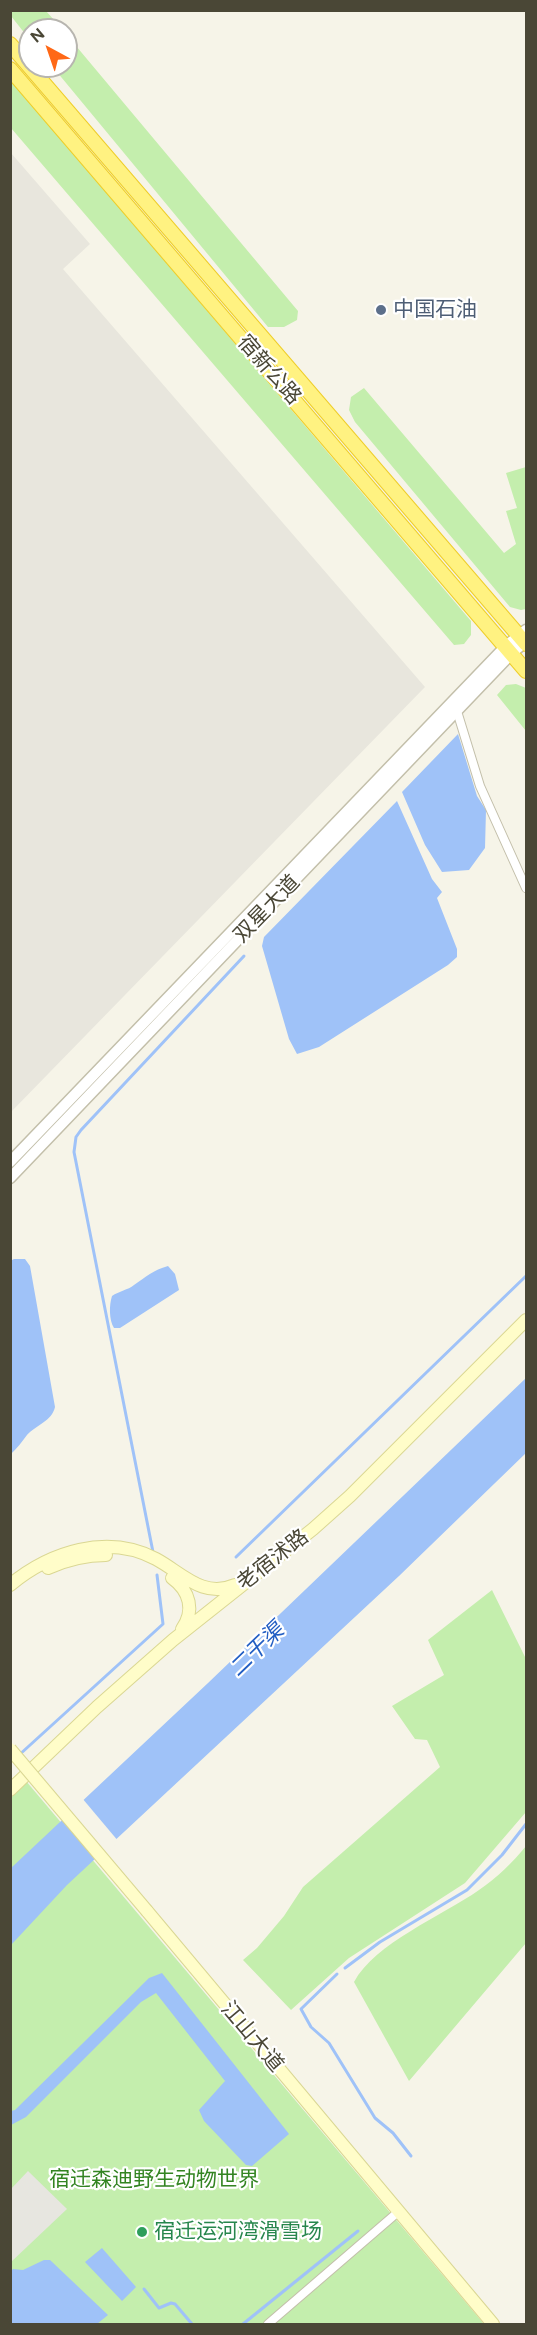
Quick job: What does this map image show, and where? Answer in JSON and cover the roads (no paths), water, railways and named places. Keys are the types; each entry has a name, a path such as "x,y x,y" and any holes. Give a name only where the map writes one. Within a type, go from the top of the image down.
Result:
{"highway":[{"name":"宿新公路","path":"10,44 525,638"},
{"name":"宿新公路","path":"10,69 526,671"}],"main road":[{"name":"老宿沭路","path":"10,1790 97,1707 173,1640 262,1570 350,1496 526,1320"},
{"path":"10,1585 42,1563 62,1554 89,1547 137,1551 156,1559 201,1587 215,1590 226,1589 262,1570"},
{"path":"10,1596 36,1574 69,1560 91,1555 134,1557 205,1595 227,1596"},
{"path":"173,1640 189,1619 189,1596 181,1584"},
{"name":"江山大道","path":"10,1749 493,2325"}],"street":[{"name":"双星大道","path":"10,1178 509,649 525,638"},
{"name":"双星大道","path":"10,1162 455,706"},
{"path":"455,706 480,786 526,888"},
{"path":"268,2325 398,2212"}],"water":[{"path":"458,734 477,796 486,810 485,848 469,870 442,872 425,845 402,792"},
{"path":"397,801 432,879 442,892 437,898 457,949 457,957 319,1047 297,1054 289,1039 262,946 264,937"},
{"path":"25,1259 30,1266 55,1407 51,1416 27,1435 11,1454 10,1261"},
{"path":"168,1266 175,1274 179,1290 120,1328 114,1328 110,1312 112,1296"},
{"name":"二干渠","path":"526,1378 526,1453 399,1576 67,1885 11,1945 10,1869"},
{"path":"162,1973 289,2134 252,2166 246,2165 204,2121 199,2110 225,2081 156,1993 141,2002 26,2117 11,2125 11,2111 15,2110 149,1978"},
{"path":"102,2248 136,2287 122,2301 85,2262"},
{"path":"44,2260 50,2260 108,2315 97,2324 11,2324 11,2271 13,2269 23,2270"}],"waterway":[{"path":"153,1552 74,1152 76,1137 244,956"},
{"path":"236,1557 526,1276"},
{"path":"18,1756 163,1624 157,1575"},
{"path":"345,1968 380,1942 467,1890 502,1855 526,1824"},
{"path":"337,1974 301,2009 311,2027 329,2043 375,2118 393,2133 411,2156"},
{"path":"243,2324 358,2231"},
{"path":"144,2289 159,2308 171,2303 175,2304 192,2324"}],"place":[{"name":"中国石油","path":"381,310"},
{"name":"宿迁运河湾滑雪场","path":"142,2232"}],"park label":[{"name":"宿迁森迪野生动物世界","path":"154,2180"}]}
